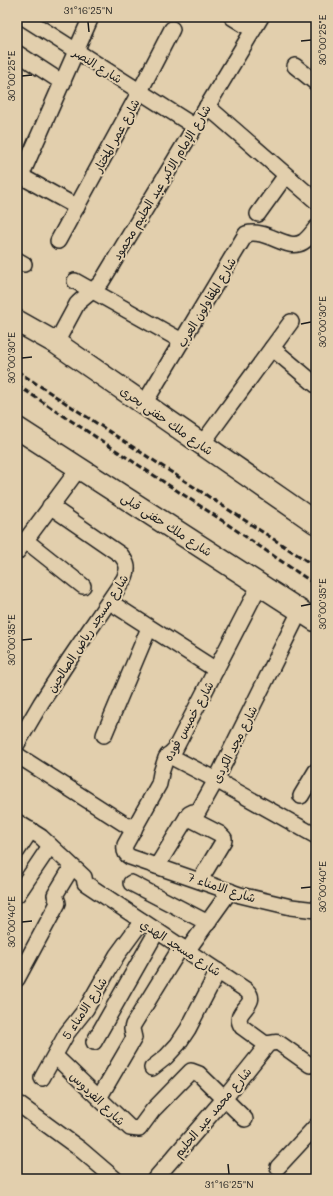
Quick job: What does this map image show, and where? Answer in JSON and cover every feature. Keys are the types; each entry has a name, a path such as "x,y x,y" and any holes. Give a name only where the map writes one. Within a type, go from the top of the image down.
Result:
{"street":[{"name":"شارع النصر","path":"23,17 194,126"},
{"path":"77,207 19,175 63,83 91,17"},
{"path":"232,17 253,30"},
{"name":"شارع الإمام الاكبر عبد الحليم محمود","path":"56,343 77,304 93,291 102,280 261,17"},
{"name":"شارع عمر المختار","path":"58,241 172,29"},
{"path":"17,53 63,83"},
{"path":"295,66 316,83"},
{"path":"207,106 316,201"},
{"path":"258,214 286,175"},
{"name":"شارع المقاولون العرب","path":"144,404 246,234 254,232 263,234 290,245 303,242 316,228"},
{"path":"75,281 182,341"},
{"name":"شارع ملك حفنى بحرى","path":"17,321 56,343 316,523"},
{"path":"202,444 291,322"},
{"path":"272,348 316,384"},
{"name":"شارع ملك حفنى قبلى","path":"19,434 80,467 308,616"},
{"path":"80,467 21,546 83,586"},
{"name":"شارع مسجد رياض الصالحين","path":"17,744 69,660 110,602 127,573 128,567 126,561 121,556 50,506"},
{"name":"شارع خميس فوده","path":"130,857 124,850 125,845 159,784 161,773 168,755 175,749 260,584"},
{"path":"110,602 216,670"},
{"name":"شارع مجد الكردى","path":"157,866 190,813 195,814 198,812 308,616"},
{"path":"104,735 149,628"},
{"path":"17,755 134,830"},
{"path":"168,755 316,836"},
{"path":"302,796 316,771"},
{"path":"187,817 220,834 224,838 200,880"},
{"name":"شارع مسجد الهدي","path":"17,822 41,837 84,877 85,883 249,993 251,998 250,1002 240,1015 239,1024 242,1027 264,1043 280,1043 307,1063 313,1065 316,1063"},
{"path":"17,851 31,830"},
{"path":"17,895 50,846"},
{"name":"شارع الامناء 7","path":"130,857 240,894 290,907 316,910"},
{"path":"17,980 58,903 55,895 72,867"},
{"path":"131,883 208,923"},
{"path":"99,1098 134,1038 132,1029 133,1025 184,949 208,923 230,891"},
{"name":"شارع الامناء 5","path":"42,1078 70,1028 86,1009 117,955 142,921"},
{"path":"94,1042 156,931"},
{"path":"152,1068 166,1058 178,1044 188,1029 218,971"},
{"name":"شارع محمد عبد الحليم","path":"155,1179 224,1099 268,1044"},
{"name":"شارع الفردوس","path":"54,1056 130,1128 139,1128 190,1071 199,1074 245,1119"},
{"path":"19,1110 80,1149 115,1179"},
{"path":"278,1167 316,1126"}],"railway":[{"path":"17,371 316,567"},
{"path":"17,385 214,515 316,585"}]}
